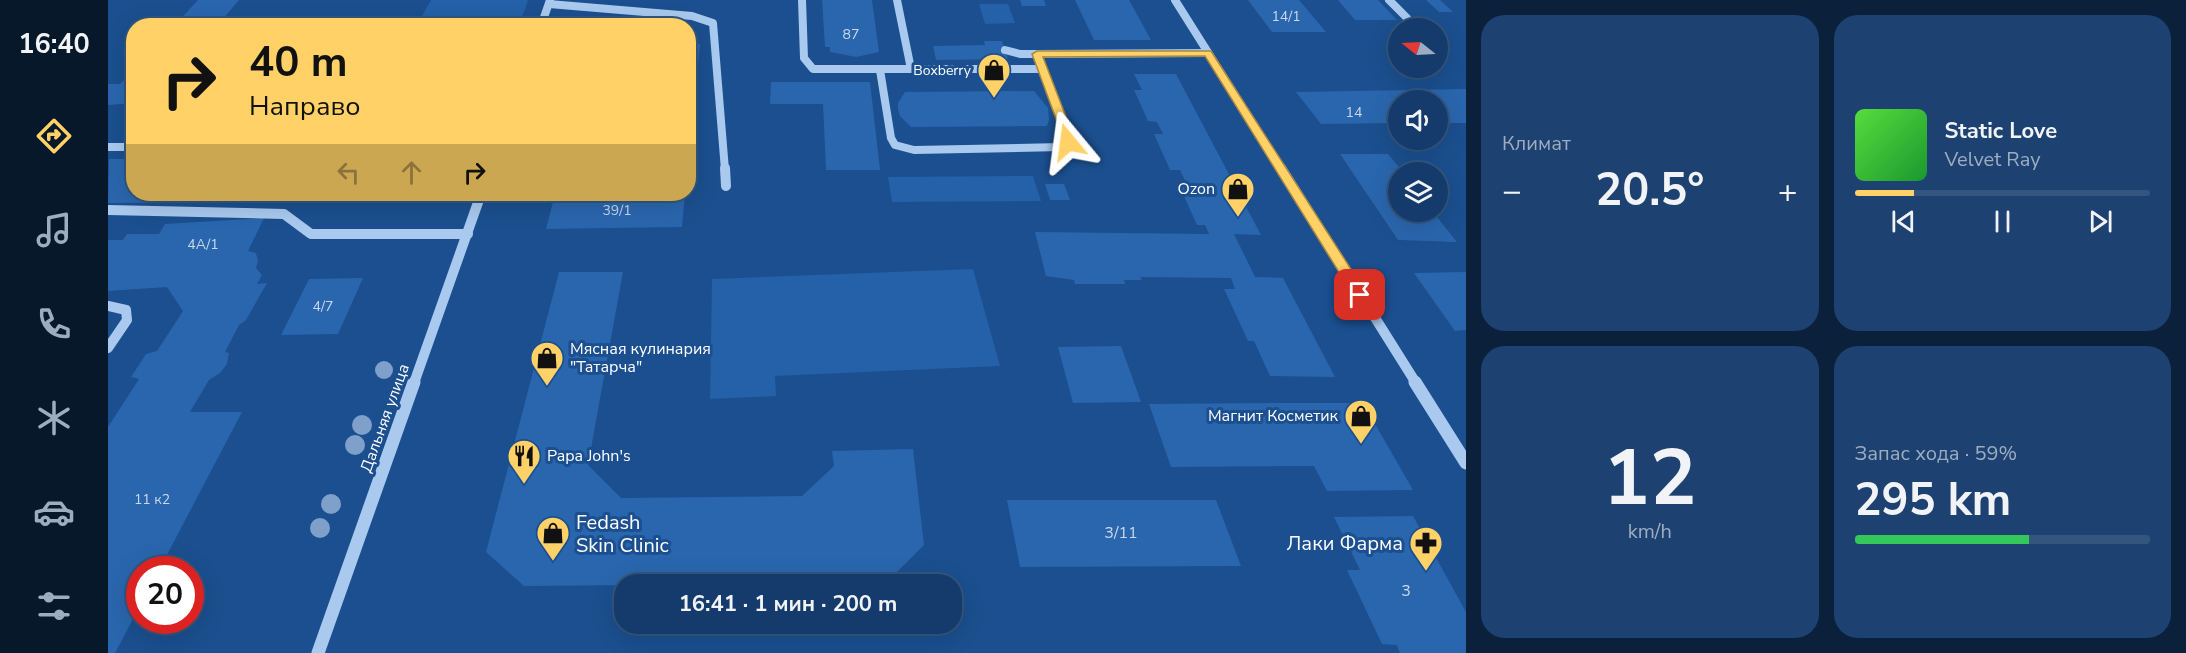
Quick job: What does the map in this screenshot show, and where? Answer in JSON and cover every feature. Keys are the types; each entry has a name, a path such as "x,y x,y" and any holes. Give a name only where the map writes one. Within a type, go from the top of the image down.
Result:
{"street":[{"path":"802,0 806,63 813,69 1042,69"},
{"path":"897,0 911,69"},
{"path":"1174,0 1466,463"},
{"path":"1389,0 1407,18"},
{"path":"544,18 549,2 692,16 713,23 726,186"},
{"path":"1005,50 1020,54 1208,53"},
{"path":"880,70 891,138 895,145 914,150 1062,147 1068,142 1068,135 1037,54"},
{"path":"108,147 126,147"},
{"name":"Дальняя улица","path":"318,653 479,201"},
{"path":"108,210 284,214 311,234 468,234"},
{"path":"108,306 126,310 127,320 108,348"}],"shaded area":[{"path":"431,0 528,1 522,18 421,18"},
{"path":"979,4 1008,4 1015,23 985,24"},
{"path":"1033,176 1041,201 892,202 888,177"},
{"path":"973,269 1000,366 775,376 776,396 710,399 712,279"}],"building":[{"path":"198,0 239,0 224,18 181,18"},
{"path":"822,0 872,0 879,52 856,57 830,52 830,47 825,47"},
{"path":"1020,0 1044,0 1046,6 1022,6"},
{"path":"1075,0 1129,0 1151,40 1094,40"},
{"path":"1248,0 1299,0 1326,32 1272,32"},
{"path":"1338,0 1378,0 1395,18 1388,18 1388,20 1355,20"},
{"path":"1426,0 1440,0 1453,12 1439,12"},
{"path":"984,41 1002,41 1008,59 936,60 933,46 985,45"},
{"path":"696,44 700,44 696,84"},
{"path":"1134,74 1176,74 1261,235 1234,234 1255,277 1283,278 1335,377 1270,376 1254,341 1248,341 1224,289 1235,289 1231,278 1140,277 1142,280 1124,280 1125,284 1075,284 1074,280 1046,276 1035,232 1209,234 1205,225 1197,225 1179,185 1187,185 1180,170 1170,170 1154,134 1163,134 1157,122 1148,121 1134,90 1142,90"},
{"path":"126,78 126,104 108,105 108,84 120,84"},
{"path":"771,82 870,82 880,170 826,170 823,104 770,104"},
{"path":"1466,89 1466,123 1448,123 1448,90 1409,90"},
{"path":"1388,90 1388,123 1321,124 1296,92"},
{"path":"1034,91 1048,108 1047,126 911,127 900,116 898,109 898,103 905,92"},
{"path":"1340,154 1388,154 1395,162 1388,162 1388,222 1441,222 1457,242 1398,240"},
{"path":"109,159 126,159 126,201 324,201 323,202 108,203"},
{"path":"1045,184 1064,184 1070,200 1050,200"},
{"path":"553,201 684,201 682,227 546,229"},
{"path":"264,218 248,251 256,253 258,261 256,268 262,275 257,284 267,283 246,320 239,325 225,352 229,353 227,364 220,373 209,380 190,412 242,412 166,556 126,556 126,632 115,653 108,653 108,427 139,379 131,377 146,354 157,351 183,311 167,287 108,291 108,240 123,240 127,234 159,234 165,224"},
{"path":"559,272 623,272 588,465 621,498 802,496 834,466 832,451 913,449 924,545 895,574 614,574 614,585 524,586 486,552"},
{"path":"1466,272 1466,330 1455,331 1414,273"},
{"path":"363,278 338,334 281,335 309,279"},
{"path":"1121,346 1141,402 1073,403 1058,347"},
{"path":"1363,403 1413,490 1327,491 1314,466 1171,467 1149,404"},
{"path":"1007,500 1216,500 1241,566 1020,567"},
{"path":"1413,516 1466,612 1466,653 1400,653 1397,645 1382,644 1347,570 1360,570 1334,517"}],"place":[{"name":"Boxberry","path":"994,99"},
{"name":"Ozon","path":"1238,218"},
{"name":"Мясная кулинария \"Татарча\"","path":"547,387"},
{"name":"Магнит Косметик","path":"1361,445"},
{"name":"Papa John's","path":"524,485"},
{"name":"Fedash Skin Clinic","path":"553,562"},
{"name":"Лаки Фарма","path":"1426,572"}],"route":[{"path":"1068,142 1068,135 1037,54 1208,53 1360,295"}]}
